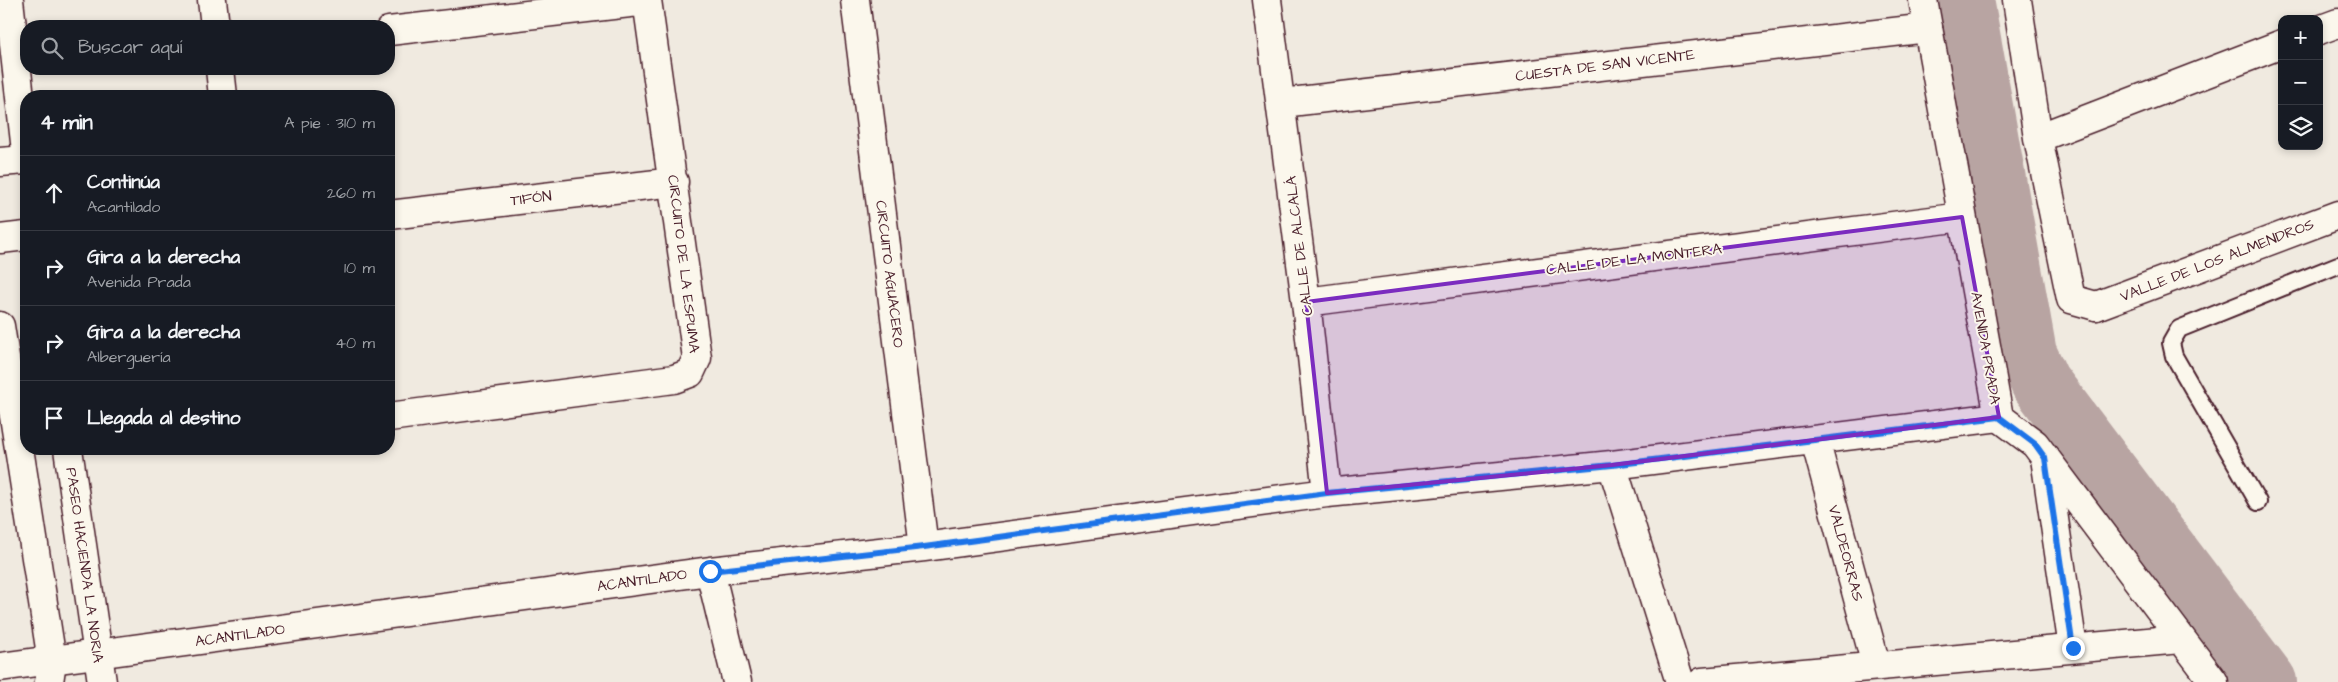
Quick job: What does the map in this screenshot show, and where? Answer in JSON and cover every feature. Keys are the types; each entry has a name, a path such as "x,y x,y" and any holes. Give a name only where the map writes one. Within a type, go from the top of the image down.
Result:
{"street":[{"path":"8,0 20,101"},
{"path":"212,0 214,20"},
{"name":"CIRCUITO AGUACERO","path":"855,0 924,547"},
{"name":"CALLE DE ALCALÁ","path":"1268,0 1306,302 1327,493"},
{"name":"AVENIDA PRADA","path":"1923,0 1999,417 2035,444 2214,682"},
{"path":"2016,0 2038,138 2278,46"},
{"path":"395,30 647,1"},
{"name":"CIRCUITO DE LA ESPUMA","path":"395,416 674,379 690,373 697,358 674,182 647,1"},
{"path":"2323,29 2338,23"},
{"name":"CUESTA DE SAN VICENTE","path":"1282,103 1928,28"},
{"path":"221,75 222,90"},
{"name":"VALLE DE LOS ALMENDROS","path":"2038,138 2072,300 2096,306 2338,215"},
{"path":"0,162 20,160"},
{"name":"TIFÓN","path":"395,214 674,182"},
{"name":"CALLE DE LA MONTERA","path":"1306,302 1962,217"},
{"path":"0,239 20,237"},
{"path":"0,326 50,672"},
{"name":"ACANTILADO","path":"0,667 50,672 97,654 710,571 924,547 1327,493 1612,465 1999,417"},
{"name":"VALDEORRAS","path":"1815,440 1876,665"},
{"name":"PASEO HACIENDA LA NORIA","path":"69,455 102,682"},
{"path":"2045,458 2073,648"},
{"path":"1612,465 1680,682"},
{"path":"710,571 737,682"},
{"path":"1702,682 2181,638"}],"lane":[{"path":"2258,502 2174,356 2171,343 2178,329 2338,265"}],"highlighted area":[{"path":"1962,217 1999,417 1612,465 1327,493 1306,302"}],"waterway":[{"path":"1964,0 2027,354 2040,382 2267,682"}],"route":[{"path":"710,571 1155,518 1327,493 1612,465 1999,417 2035,444 2045,458 2073,648"}]}
